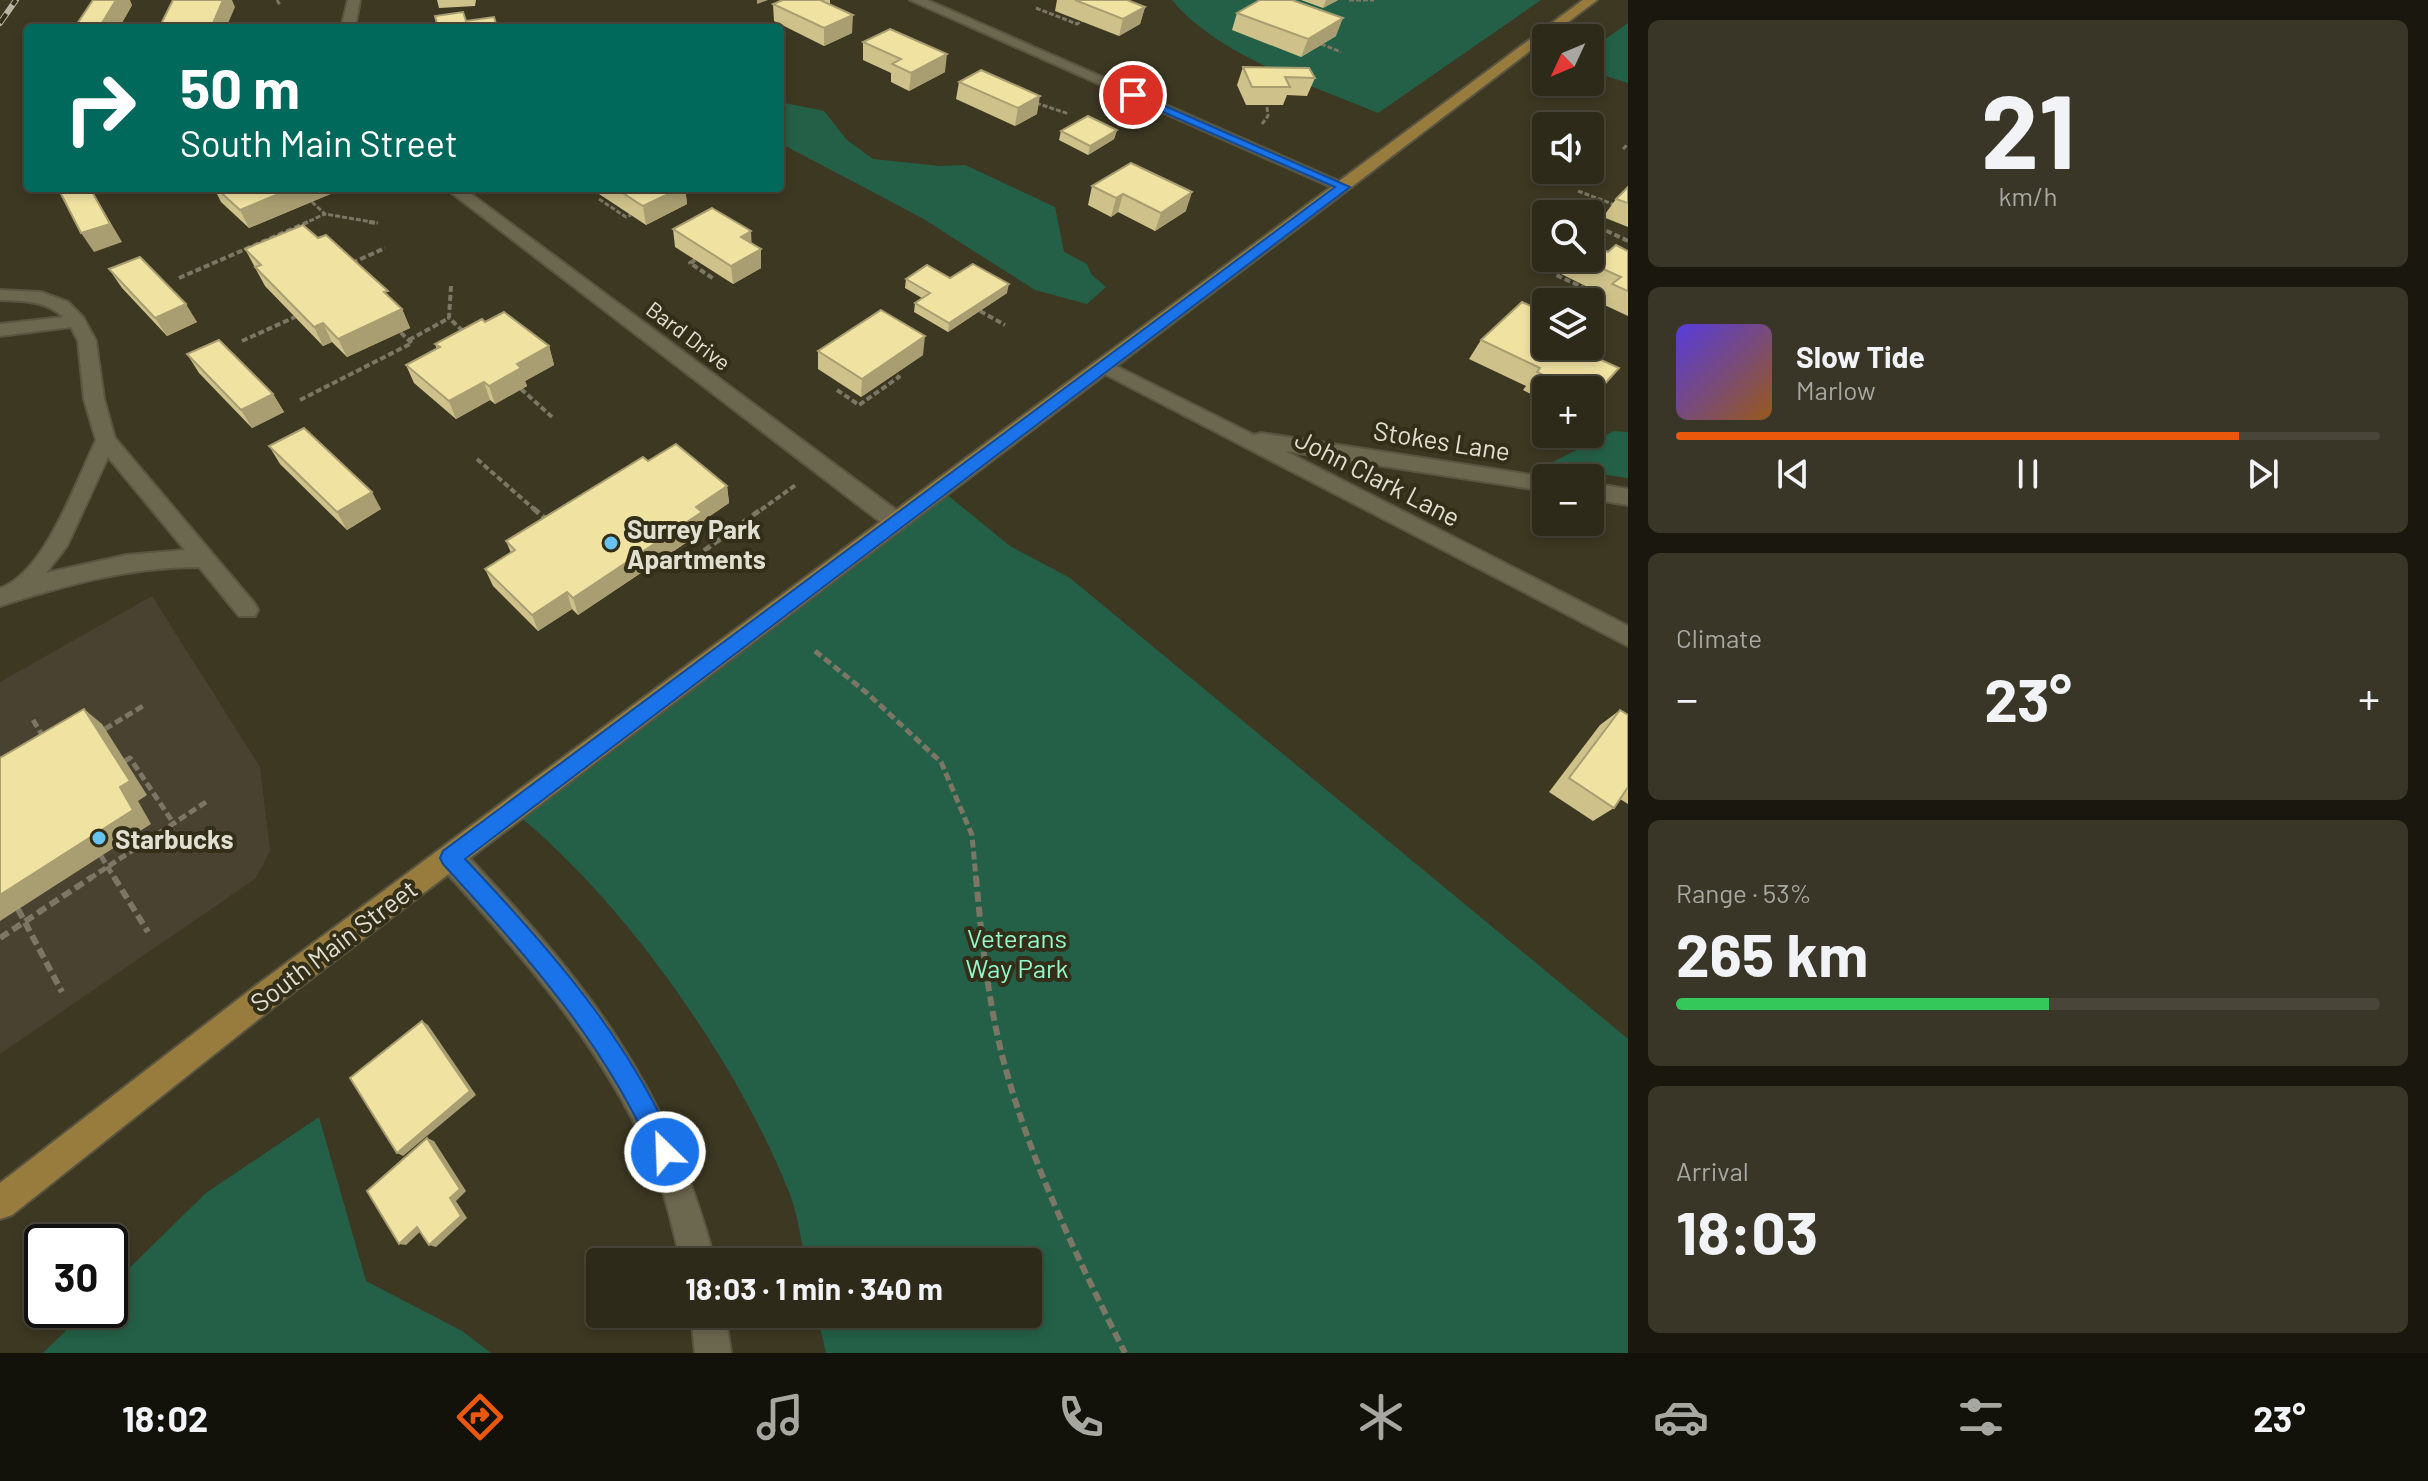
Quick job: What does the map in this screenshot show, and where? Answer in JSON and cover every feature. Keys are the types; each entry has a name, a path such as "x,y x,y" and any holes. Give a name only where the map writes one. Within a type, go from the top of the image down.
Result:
{"main road":[{"name":"South Main Street","path":"0,1203 264,997 774,617 895,521 1591,0"}],"street":[{"path":"349,24 354,0"},
{"path":"916,0 1344,187"},
{"name":"Bard Drive","path":"458,192 895,521"},
{"path":"0,295 35,296 62,306 77,321 87,341 94,399 106,440 247,610"},
{"path":"0,330 77,321"},
{"name":"John Clark Lane","path":"1104,366 1628,637"},
{"name":"Stokes Lane","path":"1235,435 1532,482"},
{"path":"10,594 56,546 106,440"},
{"path":"1604,493 1628,497"},
{"path":"10,594 66,575 159,557 205,559"},
{"path":"451,858 536,950 600,1032 653,1123 688,1210 695,1248"},
{"path":"710,1328 713,1353"}],"path":[{"path":"277,0 280,5"},
{"path":"1349,0 1374,0"},
{"path":"1036,8 1077,24 1082,21"},
{"path":"1321,44 1341,52"},
{"path":"1025,98 1069,114"},
{"path":"1623,149 1628,144"},
{"path":"1578,191 1615,205"},
{"path":"599,199 626,217 631,215"},
{"path":"312,202 325,214 378,223"},
{"path":"179,278 325,214"},
{"path":"1604,230 1628,241"},
{"path":"264,241 272,248"},
{"path":"347,265 385,248"},
{"path":"695,260 690,263 714,279"},
{"path":"1559,272 1556,275 1584,288"},
{"path":"449,318 451,286"},
{"path":"980,311 1005,325"},
{"path":"242,341 295,317"},
{"path":"449,318 467,335"},
{"path":"409,340 449,318"},
{"path":"300,400 412,343 400,332"},
{"path":"837,390 859,405 899,377 894,375"},
{"path":"521,389 552,417"},
{"path":"477,459 558,530"},
{"path":"666,556 680,568 797,484"},
{"path":"815,651 867,693 941,762 972,835 982,946 1007,1075 1058,1219 1125,1353"},
{"path":"105,729 143,706"},
{"path":"33,720 47,742"},
{"path":"125,761 130,758 174,824"},
{"path":"0,938 206,802"},
{"path":"101,856 148,932"},
{"path":"18,909 62,992"}],"shaded area":[{"path":"152,596 260,767 270,851 255,879 0,1054 0,682"}],"green space":[{"path":"1172,0 1541,0 1378,113 1296,80 1240,53 1191,20"},
{"path":"1628,23 1628,83 1604,75 1604,40"},
{"path":"784,103 824,111 847,140 873,159 940,166 965,165 1055,207 1064,252 1087,264 1091,274 1106,287 1087,304 1035,290 922,218 784,145"},
{"path":"1614,431 1628,432 1628,478 1604,475 1604,464 1549,464 1580,448 1604,448 1604,436"},
{"name":"Veterans Way Park","path":"940,489 1010,546 1070,578 1628,1039 1628,1353 826,1353 820,1328 1042,1328 1042,1248 803,1248 791,1197 769,1146 710,1040 636,937 596,890 514,812"},
{"path":"319,1117 366,1281 462,1331 491,1353 43,1353 69,1328 128,1328 128,1269 206,1193"}],"building":[{"path":"93,0 116,0 102,23 77,24"},
{"path":"173,0 223,0 213,24 161,24"},
{"path":"783,0 824,0 853,15 824,28 773,4"},
{"path":"1075,0 1127,0 1145,7 1123,19"},
{"path":"1260,0 1292,0 1343,18 1308,39 1237,13"},
{"path":"463,12 466,21 494,17 496,24 437,24 435,16"},
{"path":"890,29 947,54 911,73 892,64 901,59 863,42"},
{"path":"1243,67 1309,68 1315,78 1285,77 1290,87 1252,87"},
{"path":"981,70 1040,96 1018,108 959,82"},
{"path":"1088,116 1117,130 1090,146 1061,131"},
{"path":"1131,163 1192,192 1161,213 1123,194 1116,198 1092,186"},
{"path":"1628,187 1628,203 1616,199"},
{"path":"60,192 92,192 110,224 81,233"},
{"path":"220,192 283,192 240,210"},
{"path":"621,192 673,192 643,206"},
{"path":"712,208 751,231 741,237 761,249 731,266 673,229"},
{"path":"303,225 318,238 326,235 388,291 384,292 402,309 338,339 323,323 314,327 255,267 261,265 245,249"},
{"path":"1616,245 1628,251 1628,291 1612,284 1621,277 1604,269 1604,250 1608,252"},
{"path":"140,257 186,304 155,318 109,269"},
{"path":"973,264 1009,284 949,323 915,303 930,293 906,279 927,265 950,278"},
{"path":"1522,302 1532,307 1532,360 1602,360 1619,368 1604,385 1604,376 1545,376 1537,372 1540,368 1481,340"},
{"path":"881,310 925,336 862,379 818,351"},
{"path":"504,312 549,346 517,364 521,368 489,386 484,382 449,401 406,365 440,347 435,344 482,319 485,322"},
{"path":"219,340 273,394 241,410 187,354"},
{"path":"304,428 372,492 337,512 269,446"},
{"name":"Surrey Park Apartments","path":"676,444 727,486 696,507 702,512 573,598 567,592 532,615 485,569 515,550 506,541 643,457 648,461"},
{"path":"84,709 130,781 120,787 133,810 0,895 0,758"},
{"path":"1620,710 1628,715 1628,787 1614,808 1569,778"},
{"path":"422,1021 470,1091 397,1153 350,1078"},
{"path":"427,1138 460,1189 450,1198 461,1216 429,1245 417,1227 399,1244 367,1191"}],"railway":[{"path":"0,23 16,0"}],"place":[{"name":"Surrey Park Apartments","path":"611,543"},
{"name":"Starbucks","path":"99,838"}],"route":[{"path":"665,1152 653,1123 600,1032 536,950 451,858 774,617 895,521 1344,187 1133,95"}]}
